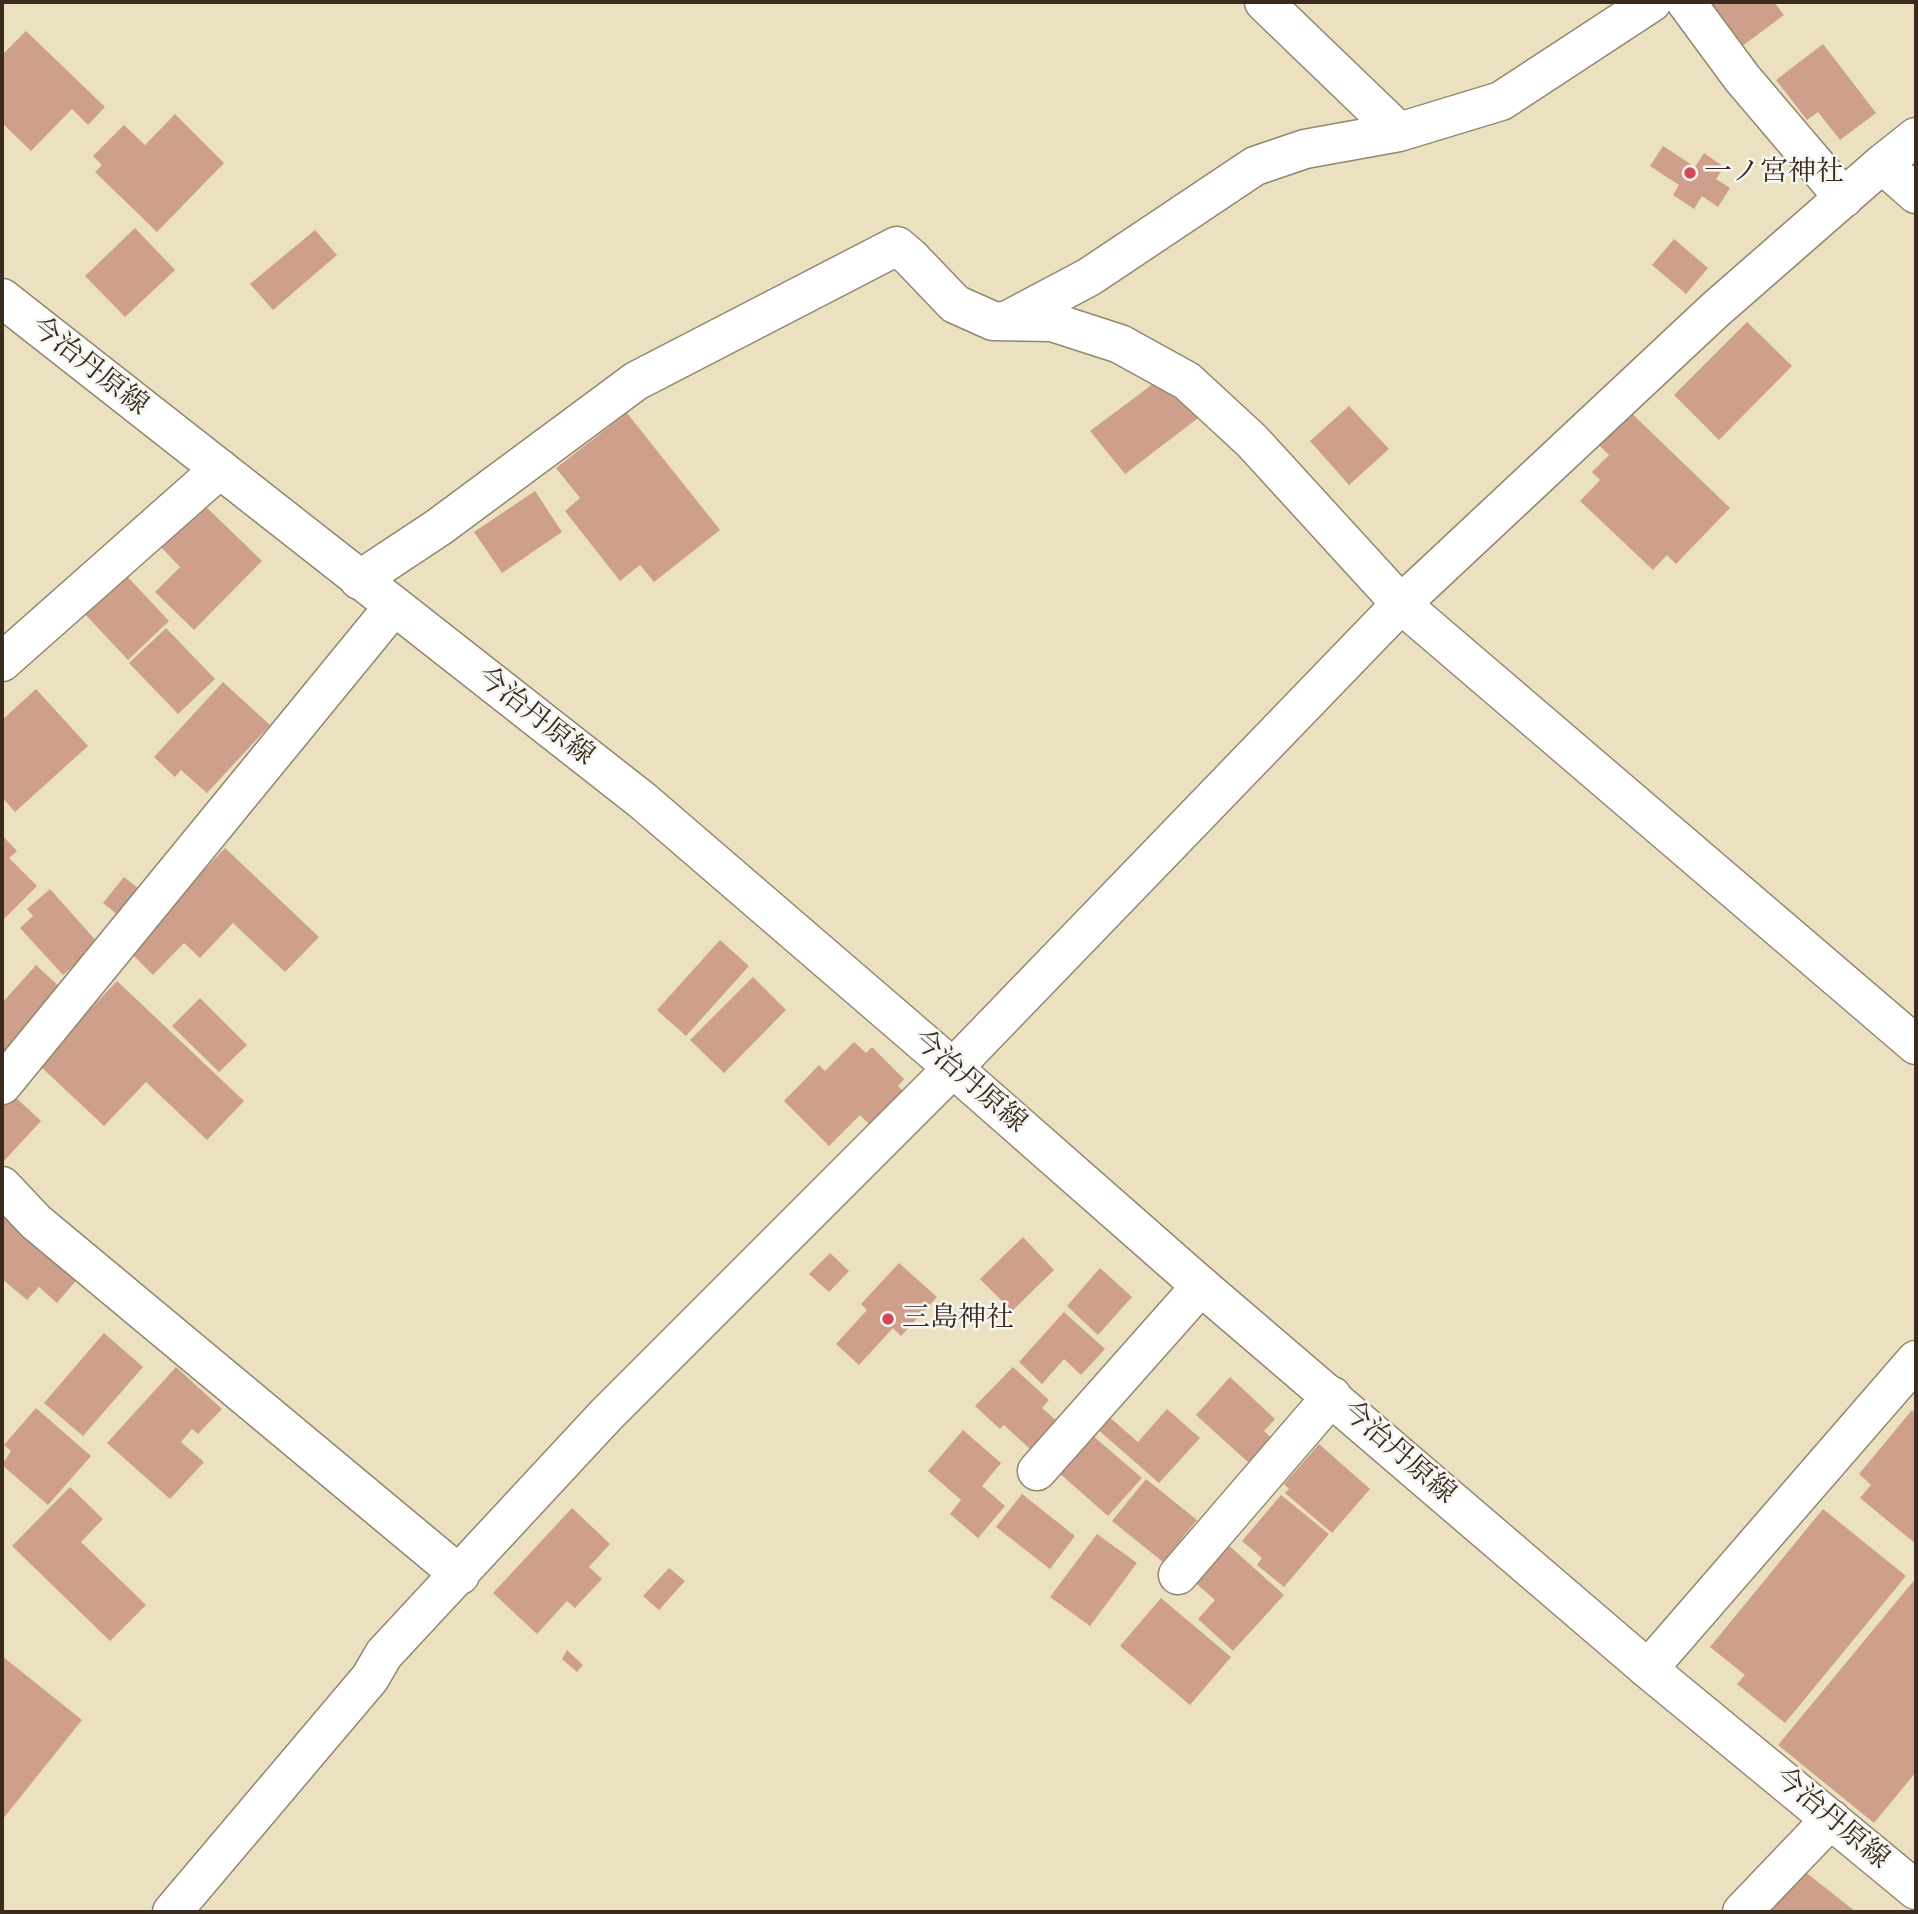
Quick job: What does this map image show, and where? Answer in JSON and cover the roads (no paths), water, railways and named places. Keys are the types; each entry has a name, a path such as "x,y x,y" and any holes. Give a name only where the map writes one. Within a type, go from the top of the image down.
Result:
{"street":[{"path":"1264,2 1399,132"},
{"path":"1006,321 1090,277 1255,166 1305,149 1399,132 1501,102 1652,2"},
{"path":"1686,2 1742,78 1844,198"},
{"path":"172,1912 370,1678 384,1654 607,1415 953,1068 1401,604 1715,310 1916,137"},
{"path":"1882,164 1916,194"},
{"path":"359,580 439,527 636,381 897,246 955,304 993,321 1052,322 1120,344 1187,381 1252,441 1401,604 1916,1045"},
{"name":"今治丹原線","path":"2,298 643,801 1201,1286 1648,1669 1916,1890"},
{"path":"2,663 220,469"},
{"path":"2,1085 394,606"},
{"path":"2,1186 36,1222 460,1575"},
{"path":"1037,1471 1201,1286"},
{"path":"1648,1669 1916,1360"},
{"path":"1178,1575 1332,1396"},
{"path":"1742,1912 1831,1819"}],"place":[{"name":"一ノ宮神社","path":"1690,173"},
{"name":"三島神社","path":"888,1319"}]}
